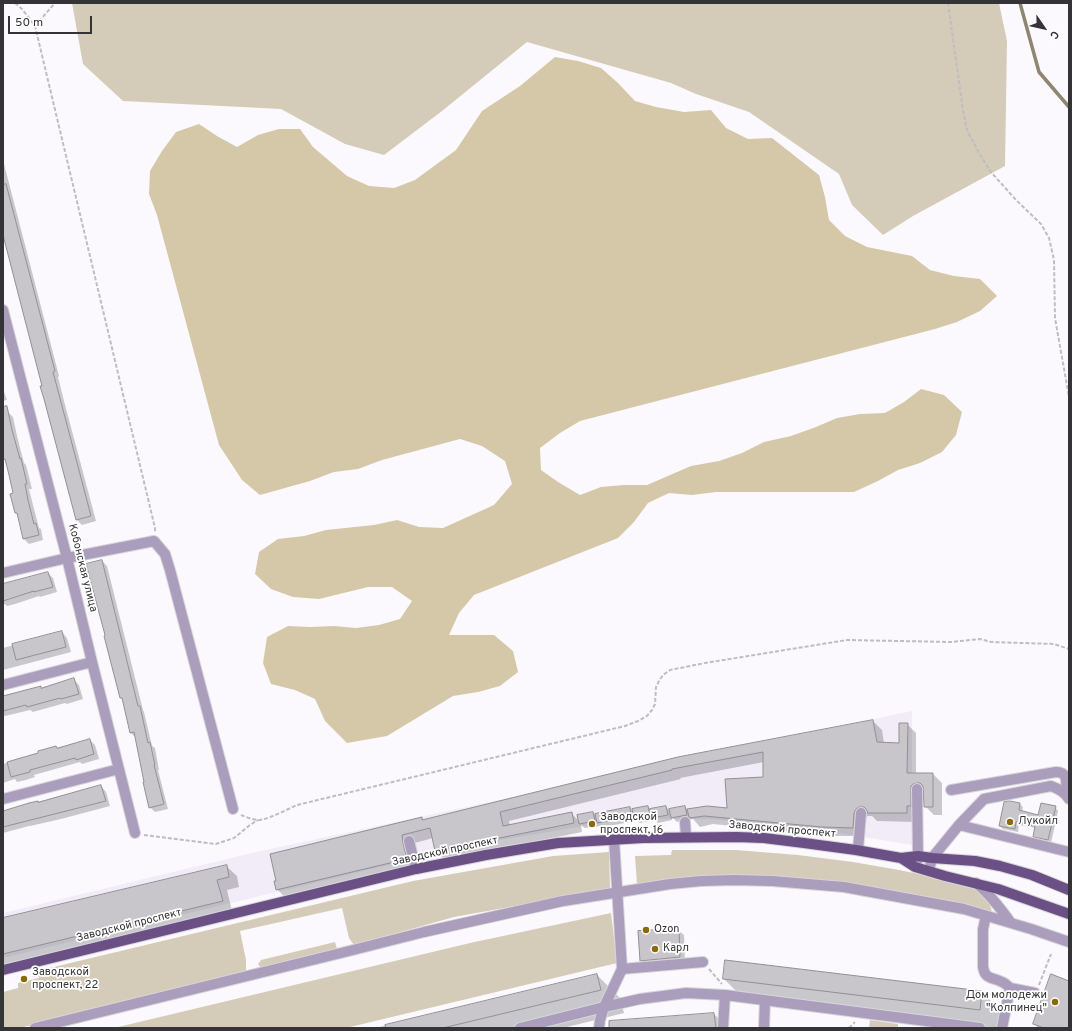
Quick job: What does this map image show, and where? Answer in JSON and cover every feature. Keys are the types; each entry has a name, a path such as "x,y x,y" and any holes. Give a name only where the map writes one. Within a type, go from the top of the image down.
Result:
{"main road":[{"name":"Заводской проспект","path":"3,970 416,869 486,854 558,843 643,838 764,838 858,850 901,858 918,856 975,861 1032,875 1069,890"},
{"name":"Заводской проспект","path":"901,858 915,867 998,889 1069,914"},
{"path":"1054,883 1069,886"}],"street":[{"name":"Кобонская улица","path":"3,310 67,558 135,833"},
{"path":"3,573 67,558 154,541 165,554 170,570 233,809"},
{"path":"3,685 92,662"},
{"path":"3,799 119,769"},
{"path":"951,790 1061,772 1065,777 1068,796"},
{"path":"929,871 932,858 959,825 984,800 1051,786 1061,790 1068,796"},
{"path":"915,867 918,856 917,789"},
{"path":"858,850 861,813"},
{"path":"685,822 686,837"},
{"path":"959,825 1069,852"},
{"path":"599,1028 604,1007 622,969 614,839"},
{"path":"409,841 416,869"},
{"path":"35,1028 424,932 563,901 670,884 701,881 772,881 844,887 964,909 1069,942"},
{"path":"976,883 995,902 1011,923"},
{"path":"986,916 983,929 982,967 984,972 988,976 1002,982 1010,988 1035,993"},
{"path":"622,969 703,962"},
{"path":"1002,1028 1010,988"},
{"path":"520,1028 604,1007 686,993 728,995 945,1026 980,1028"},
{"path":"723,1028 728,995"},
{"path":"764,1028 765,1000"}],"path":[{"path":"15,3 22,9 35,26 155,528 154,541"},
{"path":"35,26 55,3"},
{"path":"948,3 967,130 991,172 1016,200 1041,224 1049,238 1054,260 1055,318 1069,397"},
{"path":"135,833 145,836 216,844 234,838 250,825 259,820 297,805 625,726 647,716 652,710 655,704 656,687 663,675 670,670 705,663 847,640 951,642 980,639 991,642 1054,644 1069,649"},
{"path":"233,809 245,817 259,820"},
{"path":"1039,983 1050,954"},
{"path":"703,962 728,995"}],"shaded area":[{"path":"72,3 999,3 1007,41 1005,166 913,216 883,235 852,205 839,174 749,112 696,94 671,83 527,42 442,111 384,155 345,144 281,109 123,101 83,64"},
{"path":"555,57 578,61 601,68 635,101 656,107 684,112 711,110 726,128 748,139 772,138 819,175 829,220 845,236 867,247 912,256 930,270 954,276 980,279 997,296 980,311 957,322 935,329 580,421 560,433 540,448 541,470 580,495 601,487 647,485 691,466 719,461 742,453 764,442 791,436 837,418 860,414 885,413 904,402 921,389 944,395 962,412 956,435 942,452 920,463 898,470 854,492 716,492 692,495 669,493 648,503 634,522 618,538 474,595 459,613 449,635 494,635 513,651 518,672 500,686 478,692 453,696 387,736 347,743 325,721 315,699 295,690 271,684 263,663 267,637 288,626 334,626 356,628 379,625 400,619 412,601 392,587 368,587 319,599 293,597 271,589 255,574 259,552 278,539 304,536 326,530 374,525 397,520 419,527 443,528 494,505 512,484 505,461 482,446 460,439 382,460 358,469 334,472 310,481 260,495 242,480 219,445 157,215 149,194 150,171 176,132 199,124 237,147 258,135 279,129 300,129 313,147 347,176 369,186 394,188 415,180 456,150 482,111 520,86"},
{"path":"912,711 912,845 801,827 709,819 626,819 500,840 434,854 3,958 3,913 252,853"},
{"path":"672,850 736,850 798,855 899,870 949,880 977,888 989,901 992,912 952,902 747,876 637,885 635,856 671,855"},
{"path":"609,852 610,889 454,917 354,945 349,938 342,908 240,931 246,960 246,971 20,1028 3,1028 3,992 18,988 18,983 39,978 37,971 413,881 553,856"},
{"path":"611,913 617,963 346,1028 114,1028 470,943"},
{"path":"335,942 337,949 261,968 258,964 261,960"},
{"path":"870,1020 898,1024 898,1028 869,1028"}],"building":[{"path":"6,184 91,516 76,520 40,386 42,386 3,235 3,185"},
{"path":"7,406 27,484 25,484 28,500 34,524 36,523 39,535 23,539 17,513 15,513 10,494 13,493 5,459 3,460 3,407"},
{"path":"102,560 138,706 140,706 148,743 150,742 164,804 149,808 134,732 130,733 122,698 120,698 86,564"},
{"path":"48,572 53,587 34,591 3,601 3,584"},
{"path":"62,631 66,647 16,660 12,644"},
{"path":"74,678 79,694 27,707 26,705 3,711 3,696 41,686 41,688"},
{"path":"873,720 877,742 899,743 899,723 908,723 907,773 933,773 933,807 924,807 923,786 920,783 917,783 911,786 911,806 907,806 907,813 867,813 867,810 864,807 859,807 854,813 853,828 822,827 704,816 689,817 687,809 707,806 727,808 725,779 763,777 763,752 672,769 500,812 503,826 572,812 574,823 435,851 430,828 402,835 407,859 276,890 274,881 276,881 270,854 422,817 422,820 678,757"},
{"path":"90,739 94,754 76,760 75,758 30,770 30,772 11,777 7,762 56,746 57,748"},
{"path":"101,785 106,801 3,827 3,811"},
{"path":"1010,801 1020,803 1019,810 1038,815 1041,803 1056,806 1048,840 1033,837 1035,826 1016,822 1015,829 999,826 1004,802"},
{"path":"648,806 650,815 634,818 632,809"},
{"path":"666,806 668,815 652,818 650,809"},
{"path":"685,806 687,815 671,818 669,809"},
{"path":"630,807 631,816 597,823 595,814"},
{"path":"593,812 595,821 579,824 577,815"},
{"path":"227,865 229,877 217,880 223,901 3,954 3,918"},
{"path":"679,929 680,957 640,961 638,931"},
{"path":"725,960 982,991 980,1010 723,979"},
{"path":"597,974 601,990 443,1028 386,1028 385,1025"},
{"name":"Дом молодежи \"Колпинец\"","path":"1051,974 1069,981 1069,1028 1044,1028 1033,1024"},
{"path":"714,1013 716,1028 609,1028 609,1021"}],"waterway":[{"path":"1020,3 1039,72 1069,107"}],"place":[{"name":"Лукойл","path":"1010,822"},
{"name":"Заводской проспект, 16","path":"592,824"},
{"name":"Ozon","path":"646,930"},
{"name":"Карл","path":"655,949"},
{"name":"Заводской проспект, 22","path":"24,979"},
{"name":"Дом молодежи \"Колпинец\"","path":"1055,1002"}]}
